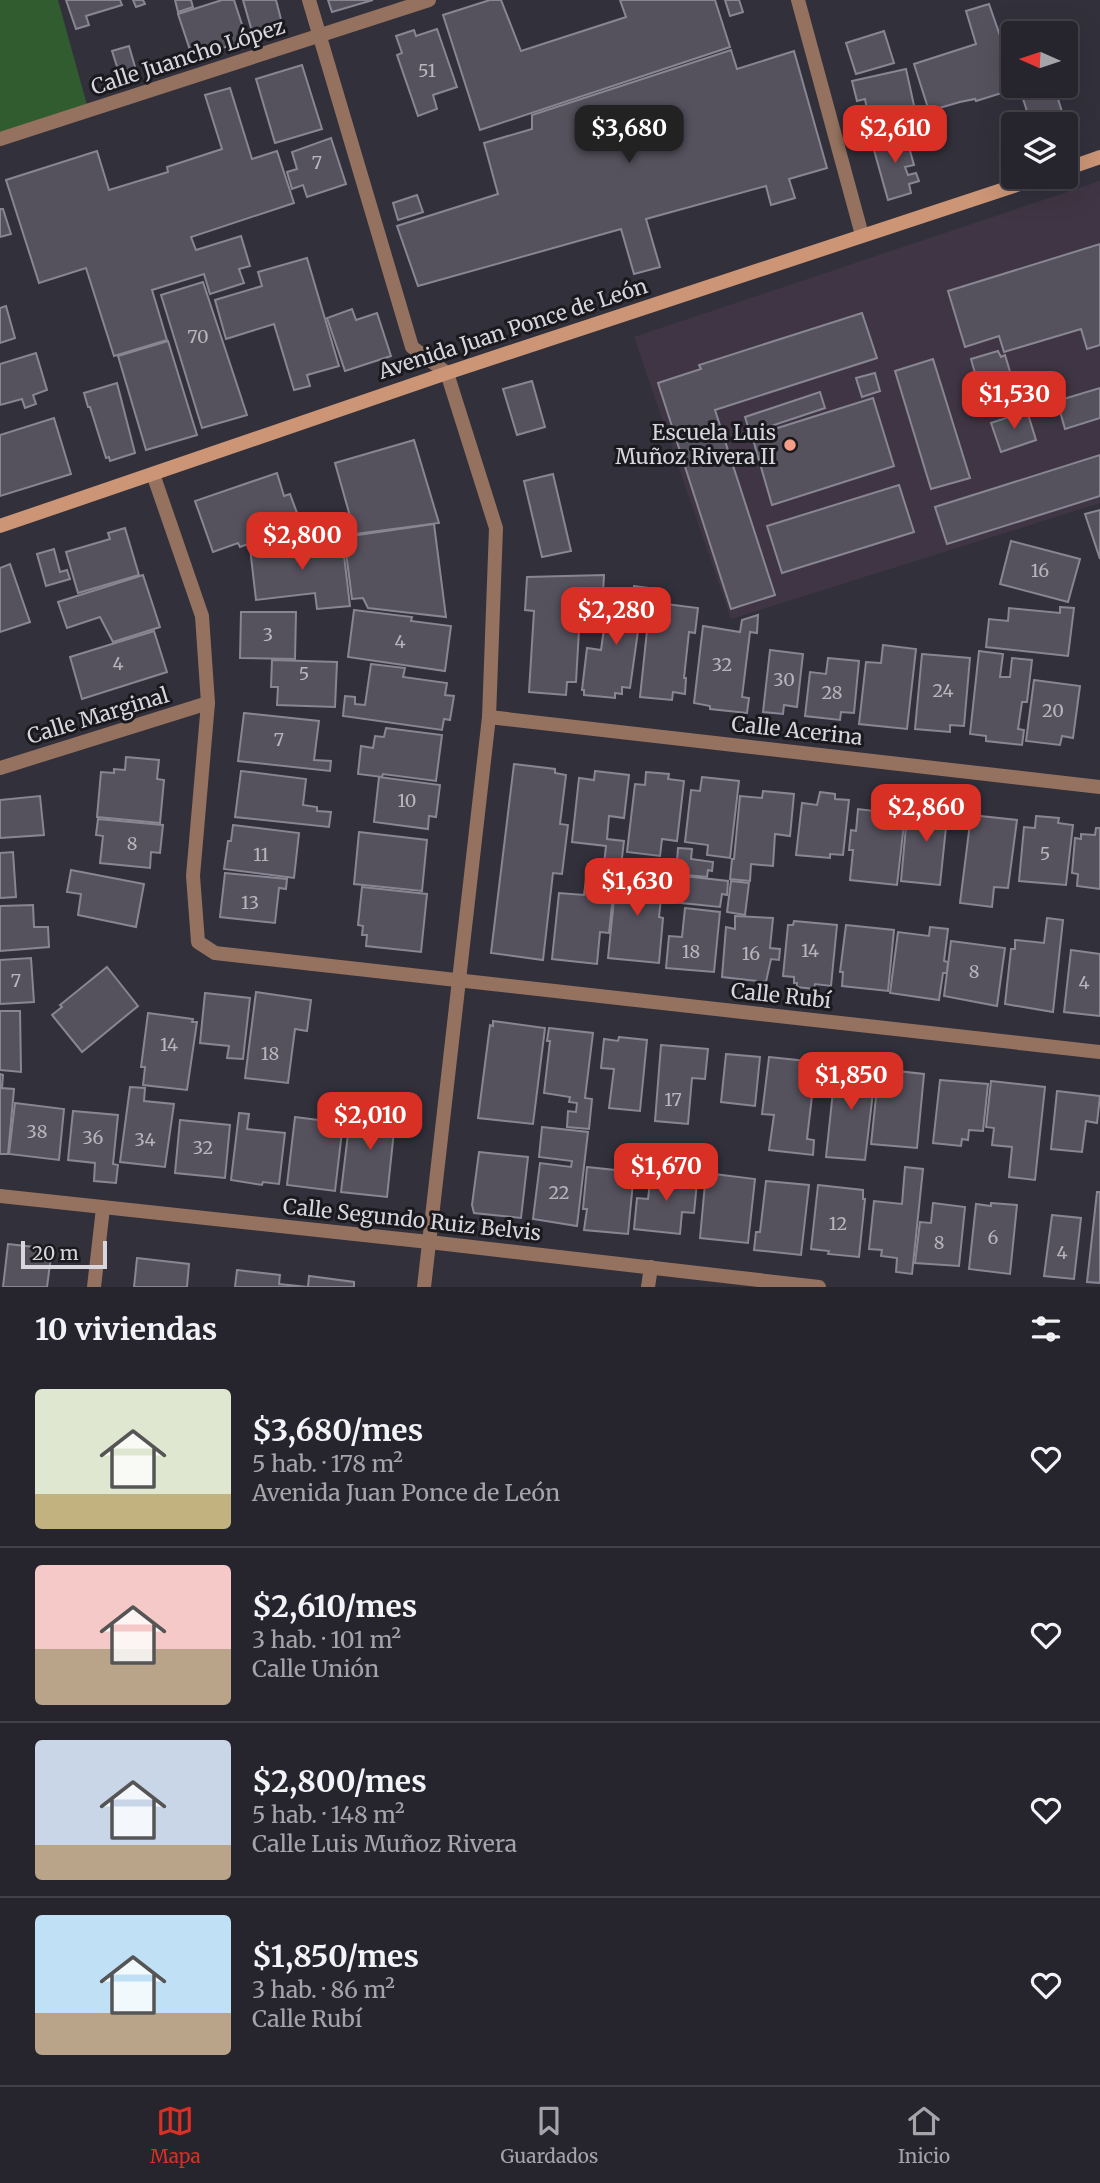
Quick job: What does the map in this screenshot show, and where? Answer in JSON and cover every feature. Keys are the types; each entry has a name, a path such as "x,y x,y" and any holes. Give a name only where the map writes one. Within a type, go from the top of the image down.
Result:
{"main road":[{"path":"1078,165 1100,158"},
{"name":"Avenida Juan Ponce de León","path":"0,526 447,373 1004,189"}],"street":[{"path":"309,0 412,346 447,373 496,528 489,717 424,1287"},
{"name":"Calle Juancho López","path":"0,139 429,0"},
{"path":"798,0 862,235"},
{"path":"153,474 202,616 208,703"},
{"name":"Calle Marginal","path":"0,768 208,703"},
{"name":"Calle Rubí","path":"208,703 193,876 198,942 215,953 1100,1052"},
{"name":"Calle Acerina","path":"489,717 1100,787"},
{"name":"Calle Segundo Ruiz Belvis","path":"0,1196 819,1287"},
{"path":"94,1287 103,1208"},
{"path":"649,1287 651,1267"}],"shaded area":[{"path":"1100,181 1100,503 731,619 634,337"}],"green space":[{"path":"0,0 58,0 87,105 0,133"}],"building":[{"path":"66,0 120,0 122,5 86,16 89,25 76,29"},
{"path":"133,0 143,0 145,4 136,7"},
{"path":"175,0 191,0 193,7 178,12"},
{"path":"222,0 234,0 247,40 200,55 198,51 191,53 178,14"},
{"path":"243,0 276,0 283,27 253,35"},
{"path":"328,0 373,0 332,12"},
{"path":"490,0 501,0 521,51 626,17 620,0 715,0 730,47 480,130 443,15"},
{"path":"725,0 739,0 743,12 730,16"},
{"path":"989,4 1001,38 1001,93 929,111 914,64 976,44 966,11"},
{"path":"437,29 457,87 433,95 437,109 418,116 397,55 402,53 396,36 414,30 416,36"},
{"path":"884,31 894,63 856,74 846,43"},
{"path":"129,46 138,77 126,80 121,79 112,51"},
{"path":"731,50 737,69 794,51 827,168 789,179 795,198 771,205 766,186 646,219 660,267 634,274 621,229 418,286 397,226 498,194 484,143 532,129 532,115"},
{"path":"302,65 322,129 275,143 256,79"},
{"path":"906,69 915,110 906,112 908,117 897,120 895,113 869,119 865,99 857,101 852,81"},
{"path":"230,88 252,159 277,151 294,203 191,237 196,250 241,236 250,266 239,269 244,283 210,294 204,274 152,290 167,340 114,356 86,268 39,283 6,180 97,151 109,190 168,172 167,167 222,149 205,95"},
{"path":"1023,98 1058,98 1062,112 1027,112"},
{"path":"905,133 914,165 905,167 908,175 916,173 919,181 909,184 911,193 888,200 872,143"},
{"path":"331,138 346,184 307,197 303,185 292,189 287,172 297,169 292,152"},
{"path":"417,195 423,212 398,220 393,203"},
{"path":"0,209 3,209 11,234 0,237"},
{"path":"1100,244 1100,345 1087,349 1081,329 1004,352 999,336 965,347 948,291"},
{"path":"307,258 339,366 307,375 310,386 294,390 274,324 226,339 215,300 262,286 258,272"},
{"path":"203,282 247,415 202,428 161,295"},
{"path":"6,306 15,338 0,343 0,308"},
{"path":"352,309 356,320 377,313 391,356 345,371 327,318"},
{"path":"862,313 877,358 715,410 775,595 731,609 658,383 701,369 699,365"},
{"path":"168,341 197,435 146,450 118,356"},
{"path":"998,351 1001,357 1005,355 1014,385 981,395 971,359"},
{"path":"36,353 47,390 33,395 36,404 25,408 22,399 0,405 0,364"},
{"path":"933,359 970,478 931,489 895,371"},
{"path":"875,373 880,391 862,397 856,378"},
{"path":"532,381 545,427 517,435 503,389"},
{"path":"117,383 135,453 110,461 109,457 106,458 84,393"},
{"path":"1100,388 1100,418 1065,429 1057,401"},
{"path":"820,392 825,408 750,433 745,417"},
{"path":"873,398 894,466 772,505 752,436"},
{"path":"1027,411 1036,440 1001,452 991,423"},
{"path":"54,418 71,474 0,496 0,435"},
{"path":"414,440 439,523 355,534 335,463"},
{"path":"1100,455 1100,496 947,544 935,507"},
{"path":"277,473 284,496 290,494 300,521 294,523 295,527 240,547 238,543 213,552 195,501"},
{"path":"553,474 571,551 542,557 524,481"},
{"path":"899,485 914,532 782,573 767,526"},
{"path":"1100,510 1100,559 1085,514"},
{"path":"434,524 446,617 368,608 363,598 352,599 344,537"},
{"path":"125,528 139,575 78,593 66,552 110,539 108,533"},
{"path":"335,538 336,548 343,547 350,606 317,609 315,593 256,600 250,548"},
{"path":"1011,541 1080,559 1068,602 1000,584"},
{"path":"54,549 60,572 67,570 70,579 46,586 37,554"},
{"path":"10,564 30,622 0,632 0,568"},
{"path":"143,575 160,627 113,642 100,617 67,628 58,602"},
{"path":"604,575 602,612 588,611 587,631 579,630 576,682 567,682 566,695 529,692 534,611 525,610 527,577"},
{"path":"634,586 650,588 645,625 639,624 630,688 622,687 622,694 615,693 615,698 584,695 582,690 587,648 601,650 607,607 621,609 624,592 633,593"},
{"path":"650,602 698,608 695,633 689,632 685,694 673,692 672,700 640,697"},
{"path":"1060,607 1074,608 1068,656 986,647 989,619 1008,621 1009,608 1060,613"},
{"path":"354,610 412,617 411,621 451,626 445,671 348,657"},
{"path":"241,612 296,612 295,659 240,658"},
{"path":"758,615 757,633 750,632 742,697 749,698 747,713 710,709 710,706 694,703 703,626 740,632 742,620"},
{"path":"154,631 167,672 82,699 70,657"},
{"path":"883,645 916,649 907,729 859,724 866,662 881,663"},
{"path":"770,650 803,654 797,707 784,705 783,714 763,712"},
{"path":"979,651 1003,654 1000,677 1010,677 1012,658 1032,660 1027,702 1022,702 1018,729 1024,730 1022,745 986,741 986,736 970,734"},
{"path":"922,654 970,658 964,726 950,725 950,732 915,729"},
{"path":"828,658 859,661 854,713 841,712 840,720 805,716 810,672 826,674"},
{"path":"272,660 337,662 335,707 277,705 278,687 271,687"},
{"path":"371,664 405,668 403,677 447,683 445,695 454,696 450,720 444,719 442,730 343,716 345,696 355,697 355,704 365,705"},
{"path":"1034,680 1080,686 1073,738 1062,736 1060,745 1026,741"},
{"path":"244,713 319,721 314,760 331,761 330,771 238,761"},
{"path":"386,728 442,735 436,781 383,774 382,777 358,774 361,746 373,748 375,736 384,737"},
{"path":"126,757 159,760 157,779 164,780 160,823 97,817 101,772 125,770"},
{"path":"514,764 555,769 555,773 566,775 560,824 568,825 562,874 553,873 543,960 491,953"},
{"path":"241,771 306,779 303,805 317,807 317,811 331,812 329,827 235,817"},
{"path":"595,771 629,775 624,818 609,816 607,839 624,841 621,866 604,864 606,846 572,842 579,778 594,780"},
{"path":"646,772 669,774 668,779 684,781 677,841 662,839 660,856 627,852 635,784 645,785"},
{"path":"379,777 440,785 436,817 429,816 428,829 374,822"},
{"path":"702,777 739,781 730,858 707,855 708,845 685,842 691,790 700,791"},
{"path":"763,791 794,794 790,836 775,834 773,866 751,864 750,881 730,879 740,796 762,798"},
{"path":"820,792 835,794 835,799 849,800 843,855 830,854 830,858 796,855 802,803 817,805"},
{"path":"40,796 44,835 0,838 0,800"},
{"path":"875,803 906,807 897,885 850,880 853,850 849,850 851,830 856,831 858,809 874,811"},
{"path":"925,803 953,806 951,827 946,827 940,885 901,881 907,815 913,816 914,811 924,812"},
{"path":"971,815 1017,820 1008,888 994,887 992,907 960,903"},
{"path":"1036,816 1059,818 1058,823 1073,825 1066,885 1019,881 1024,827 1035,828"},
{"path":"98,819 163,825 160,853 151,852 150,868 100,863 103,836 96,835"},
{"path":"233,825 299,833 294,878 224,869"},
{"path":"1096,828 1100,828 1100,889 1077,886 1078,874 1072,873 1075,838 1081,839 1081,834 1095,835"},
{"path":"359,832 427,840 422,891 354,884"},
{"path":"678,848 692,849 691,859 713,862 712,871 708,870 707,877 676,874"},
{"path":"13,852 16,897 0,898 0,853"},
{"path":"588,864 616,867 609,933 600,932 597,964 552,959 559,893 584,895"},
{"path":"71,870 144,884 136,927 78,915 81,894 67,892"},
{"path":"617,870 655,873 655,879 663,879 659,917 663,918 659,963 608,958"},
{"path":"225,873 287,879 286,889 279,888 275,923 220,917"},
{"path":"675,875 728,881 727,895 722,894 720,907 672,902"},
{"path":"731,881 749,883 745,915 727,912"},
{"path":"362,887 427,894 421,952 366,946 367,935 362,935 363,926 358,925"},
{"path":"33,905 34,927 48,927 49,947 0,951 0,906"},
{"path":"685,908 720,912 714,972 666,968 669,936 682,937"},
{"path":"735,916 773,918 770,948 780,949 779,960 771,959 766,982 722,977 726,927 735,929"},
{"path":"1047,918 1063,920 1053,1012 1005,1004 1011,949 1015,949 1015,940 1044,943"},
{"path":"794,921 837,925 831,986 815,984 814,989 797,987 794,977 783,976 788,925 793,925"},
{"path":"846,925 894,930 888,991 842,986 843,972 840,972"},
{"path":"930,927 948,929 944,961 948,962 947,973 943,973 939,1000 890,993 898,932 929,936"},
{"path":"951,941 1005,948 997,1006 944,996"},
{"path":"1071,950 1100,954 1100,1016 1064,1012"},
{"path":"31,958 34,1002 0,1004 0,960"},
{"path":"107,967 138,1006 82,1052 52,1015 62,1007 60,1005"},
{"path":"256,992 311,1000 307,1031 295,1029 288,1083 245,1078"},
{"path":"205,993 250,998 243,1059 227,1058 229,1046 200,1043"},
{"path":"0,1011 20,1011 21,1072 0,1070"},
{"path":"148,1013 193,1019 192,1022 197,1022 187,1090 143,1085 145,1067 141,1067"},
{"path":"493,1021 545,1028 533,1124 478,1118 490,1025 493,1026"},
{"path":"549,1028 593,1033 585,1098 592,1099 589,1129 567,1127 568,1111 576,1112 577,1103 569,1102 570,1097 544,1093"},
{"path":"619,1037 647,1040 640,1111 609,1108 614,1069 601,1068 604,1039 618,1041"},
{"path":"661,1045 708,1049 705,1079 692,1078 688,1124 655,1121"},
{"path":"726,1054 760,1057 755,1106 721,1102"},
{"path":"769,1057 816,1062 807,1139 814,1140 813,1155 769,1150 774,1115 762,1114"},
{"path":"836,1063 876,1067 865,1160 826,1157"},
{"path":"879,1069 924,1074 917,1148 871,1144"},
{"path":"0,1074 3,1075 2,1088 14,1089 8,1154 0,1154"},
{"path":"940,1080 988,1084 983,1131 969,1130 968,1140 962,1139 961,1146 933,1143"},
{"path":"991,1081 1045,1087 1035,1180 1009,1177 1012,1147 992,1145 994,1128 986,1127"},
{"path":"130,1087 145,1088 144,1101 174,1104 165,1167 120,1162"},
{"path":"1057,1091 1100,1096 1097,1123 1086,1121 1082,1152 1051,1149"},
{"path":"15,1103 64,1109 59,1160 9,1154"},
{"path":"351,1109 407,1116 406,1132 394,1131 387,1197 341,1192"},
{"path":"73,1111 118,1115 113,1164 118,1165 116,1183 94,1181 95,1163 68,1160"},
{"path":"239,1113 249,1114 247,1129 285,1133 279,1184 263,1182 262,1185 231,1180"},
{"path":"295,1117 343,1123 335,1191 287,1185"},
{"path":"180,1120 230,1125 225,1178 175,1173"},
{"path":"542,1127 588,1132 577,1226 533,1219 540,1163 571,1167 572,1161 539,1157"},
{"path":"479,1152 528,1157 521,1218 474,1213 472,1205"},
{"path":"587,1167 634,1172 628,1234 584,1230"},
{"path":"905,1167 923,1169 912,1274 896,1272 897,1258 881,1256 882,1250 869,1249 874,1201 902,1204"},
{"path":"691,1171 698,1172 694,1213 682,1212 680,1234 634,1229 637,1198 648,1199 651,1174 690,1177"},
{"path":"706,1173 755,1179 748,1243 700,1238"},
{"path":"766,1181 809,1185 801,1255 754,1250 756,1232 760,1232"},
{"path":"818,1185 863,1190 865,1199 859,1257 828,1254 829,1251 811,1249"},
{"path":"1097,1192 1100,1192 1100,1283 1087,1282"},
{"path":"933,1203 965,1207 959,1266 915,1263 920,1222 931,1223"},
{"path":"991,1203 1017,1205 1010,1274 969,1269 976,1204 991,1206"},
{"path":"1052,1215 1081,1218 1074,1279 1044,1276"},
{"path":"8,1244 52,1249 47,1287 3,1287"},
{"path":"137,1258 189,1264 187,1287 134,1287"},
{"path":"237,1270 280,1275 279,1284 308,1287 235,1287"},
{"path":"309,1276 354,1282 354,1287 308,1287"}],"place":[{"name":"Escuela Luis Muñoz Rivera II","path":"790,445"}]}
